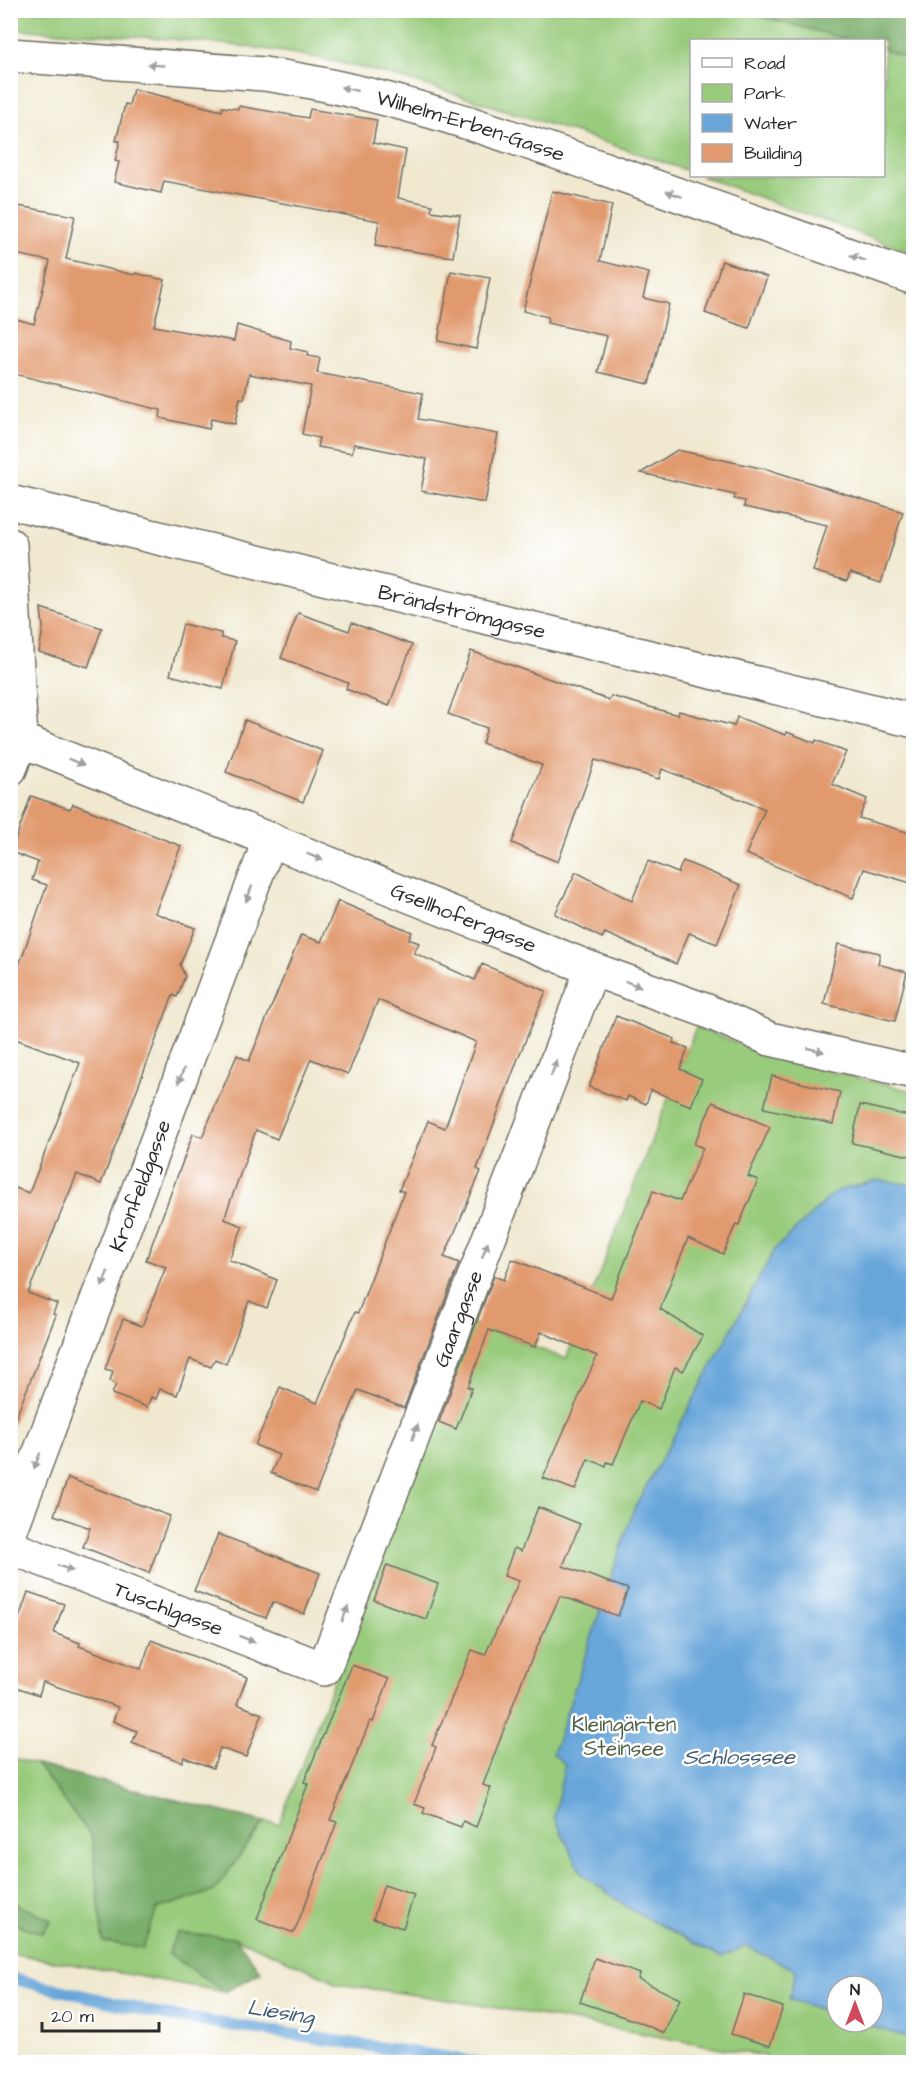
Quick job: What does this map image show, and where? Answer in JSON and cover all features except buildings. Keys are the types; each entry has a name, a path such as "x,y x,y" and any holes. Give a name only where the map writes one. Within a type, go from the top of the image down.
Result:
{"street":[{"name":"Wilhelm-Erben-Gasse","path":"10,55 264,74 300,79 389,98 526,142 914,278"},
{"name":"Brändströmgasse","path":"10,502 914,721"},
{"path":"10,545 16,754"},
{"name":"Gsellhofergasse","path":"16,754 270,839 592,969 707,1011 770,1039 914,1072"},
{"name":"Kronfeldgasse","path":"10,1532 270,839"},
{"name":"Gaargasse","path":"324,1669 592,969"},
{"name":"Tuschlgasse","path":"10,1547 324,1669"}],"green space":[{"path":"10,11 854,11 913,26 913,253 704,177 885,177 885,39 690,39 690,172 451,93 400,78 296,54 225,44 11,29"},
{"path":"740,11 913,11 913,60 885,50 885,39 846,39"},
{"name":"Kleingärten Steinsee","path":"696,1027 783,1060 913,1091 913,2062 769,2062 764,2056 604,2027 443,1999 335,1984 330,1979 236,1938 168,1953 225,1992 11,1953 11,1923 41,1933 51,1920 11,1902 10,1757 37,1765 92,1837 103,1942 143,1947 156,1909 214,1891 264,1822 279,1824 471,1323 566,1359"},
{"path":"37,1765 264,1822 214,1891 157,1909 143,1948 103,1942 92,1837"},
{"path":"11,1902 51,1920 42,1933 11,1923"},
{"path":"177,1933 236,1938 261,1972 225,1992 168,1953"},
{"path":"11,2054 88,2062 11,2062"}],"water":[{"name":"Schlosssee","path":"879,1180 913,1185 913,2039 885,2030 885,1974 825,1974 825,2011 789,1999 796,1970 746,1946 721,1957 630,1909 582,1874 554,1817 565,1764 553,1754 633,1511 775,1249 836,1191"}],"waterway":[{"name":"Liesing","path":"10,1978 164,2015 476,2062"}]}
